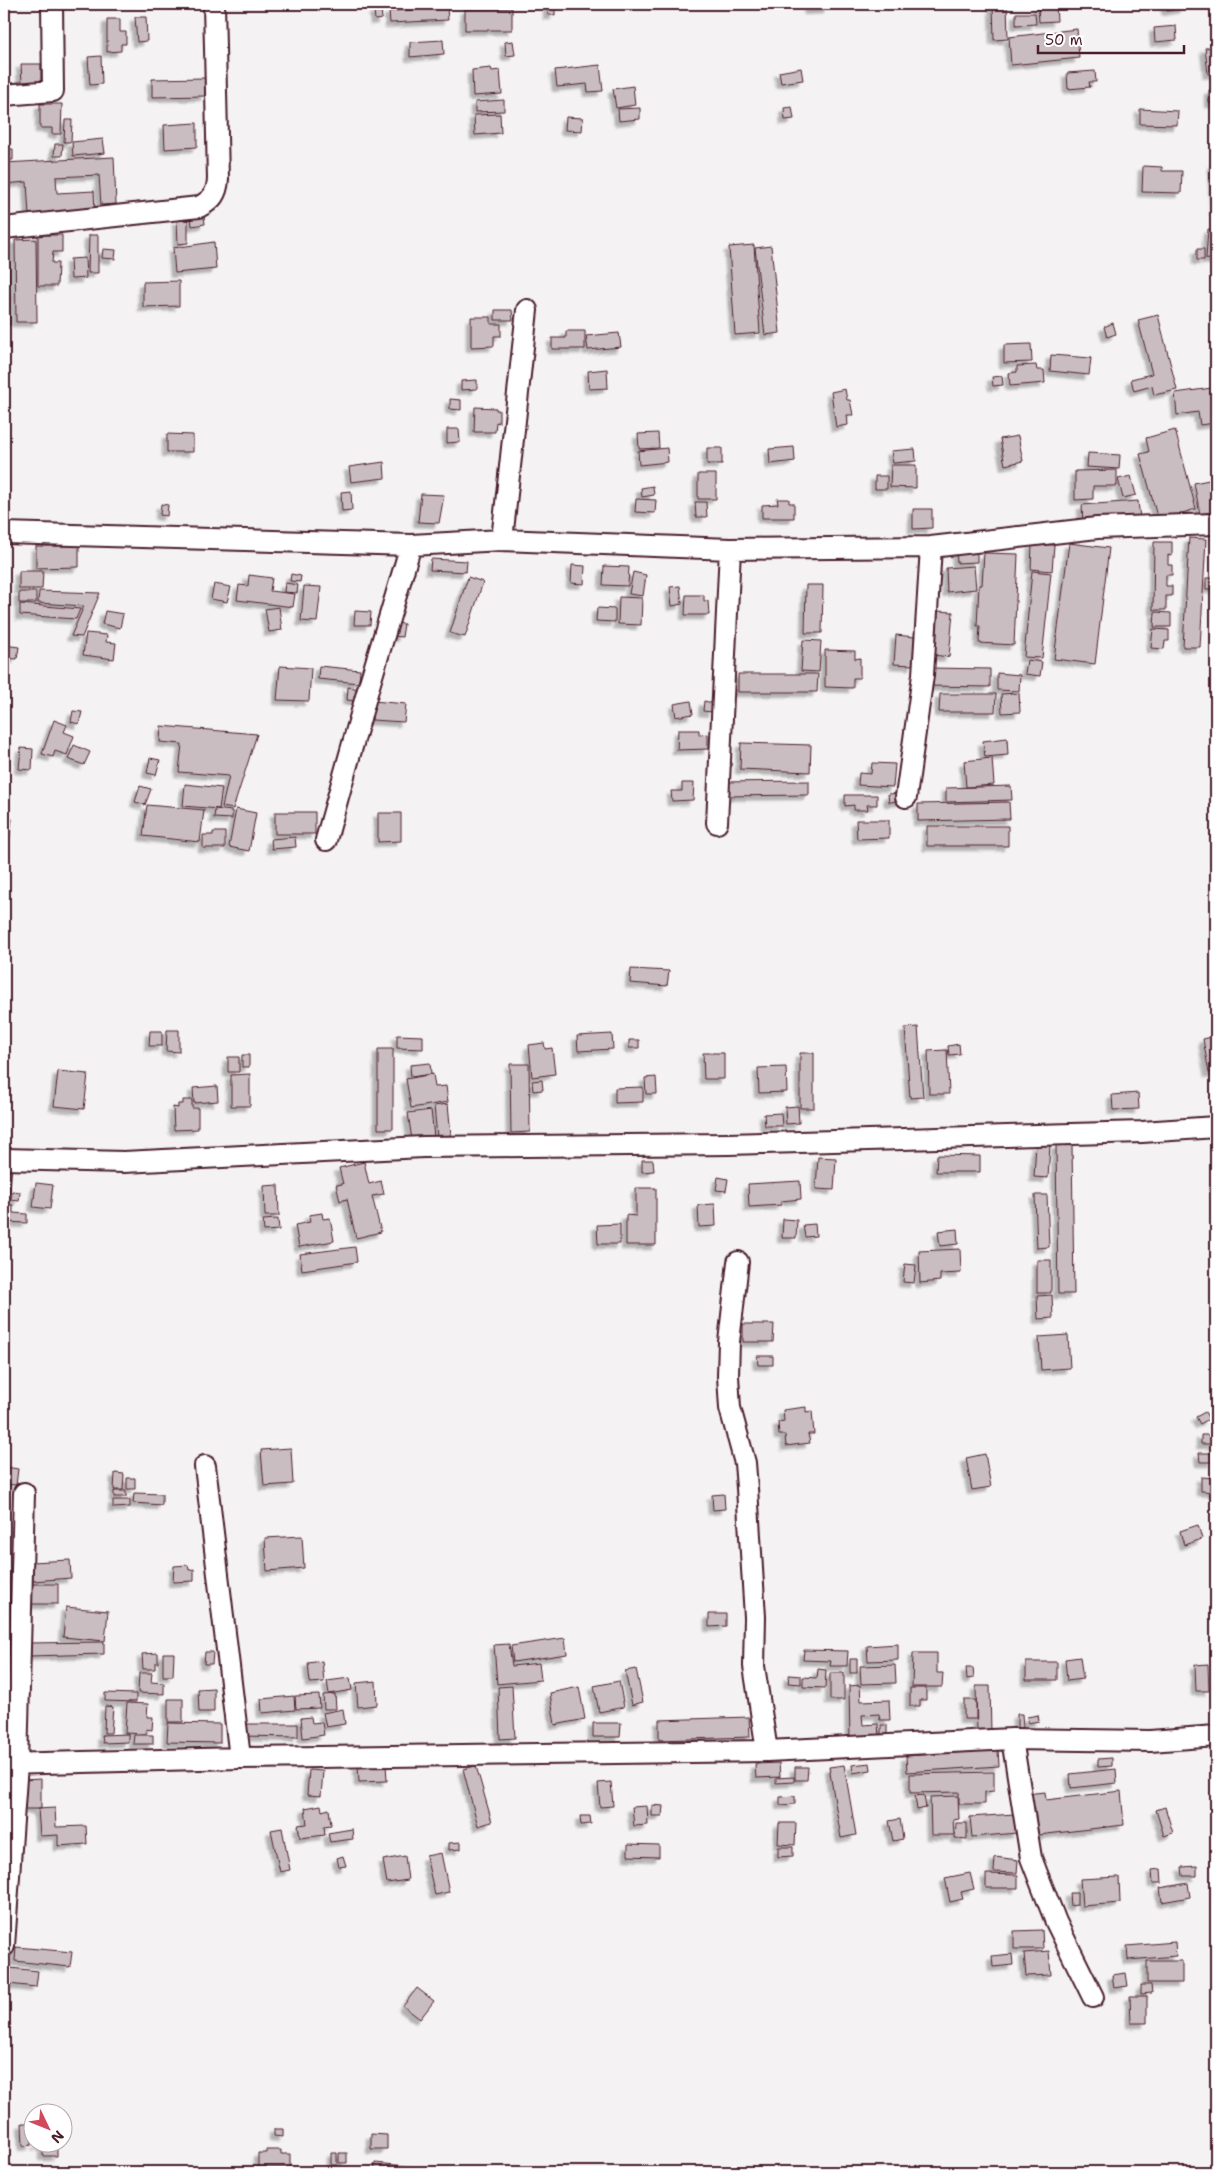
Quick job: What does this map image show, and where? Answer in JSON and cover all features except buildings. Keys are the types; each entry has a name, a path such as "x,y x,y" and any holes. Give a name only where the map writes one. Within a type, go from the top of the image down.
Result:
{"street":[{"path":"4,95 53,91 52,4"},
{"path":"4,228 199,208 210,201 217,191 218,179 214,4"},
{"path":"502,540 527,310"},
{"path":"5,538 411,545 502,540 730,549 931,547 1097,528 1216,524"},
{"path":"326,840 411,545"},
{"path":"906,797 923,675 931,547"},
{"path":"717,823 730,549"},
{"path":"4,1159 124,1162 423,1147 730,1144 1142,1132 1216,1127"},
{"path":"738,1262 729,1342 728,1376 730,1408 746,1471 755,1617 754,1666 767,1751"},
{"path":"206,1466 240,1758"},
{"path":"4,1946 24,1493"},
{"path":"11,1764 240,1758 767,1751 1012,1739 1150,1741 1216,1736"},
{"path":"1012,1739 1031,1858 1056,1922 1093,1997"}]}
